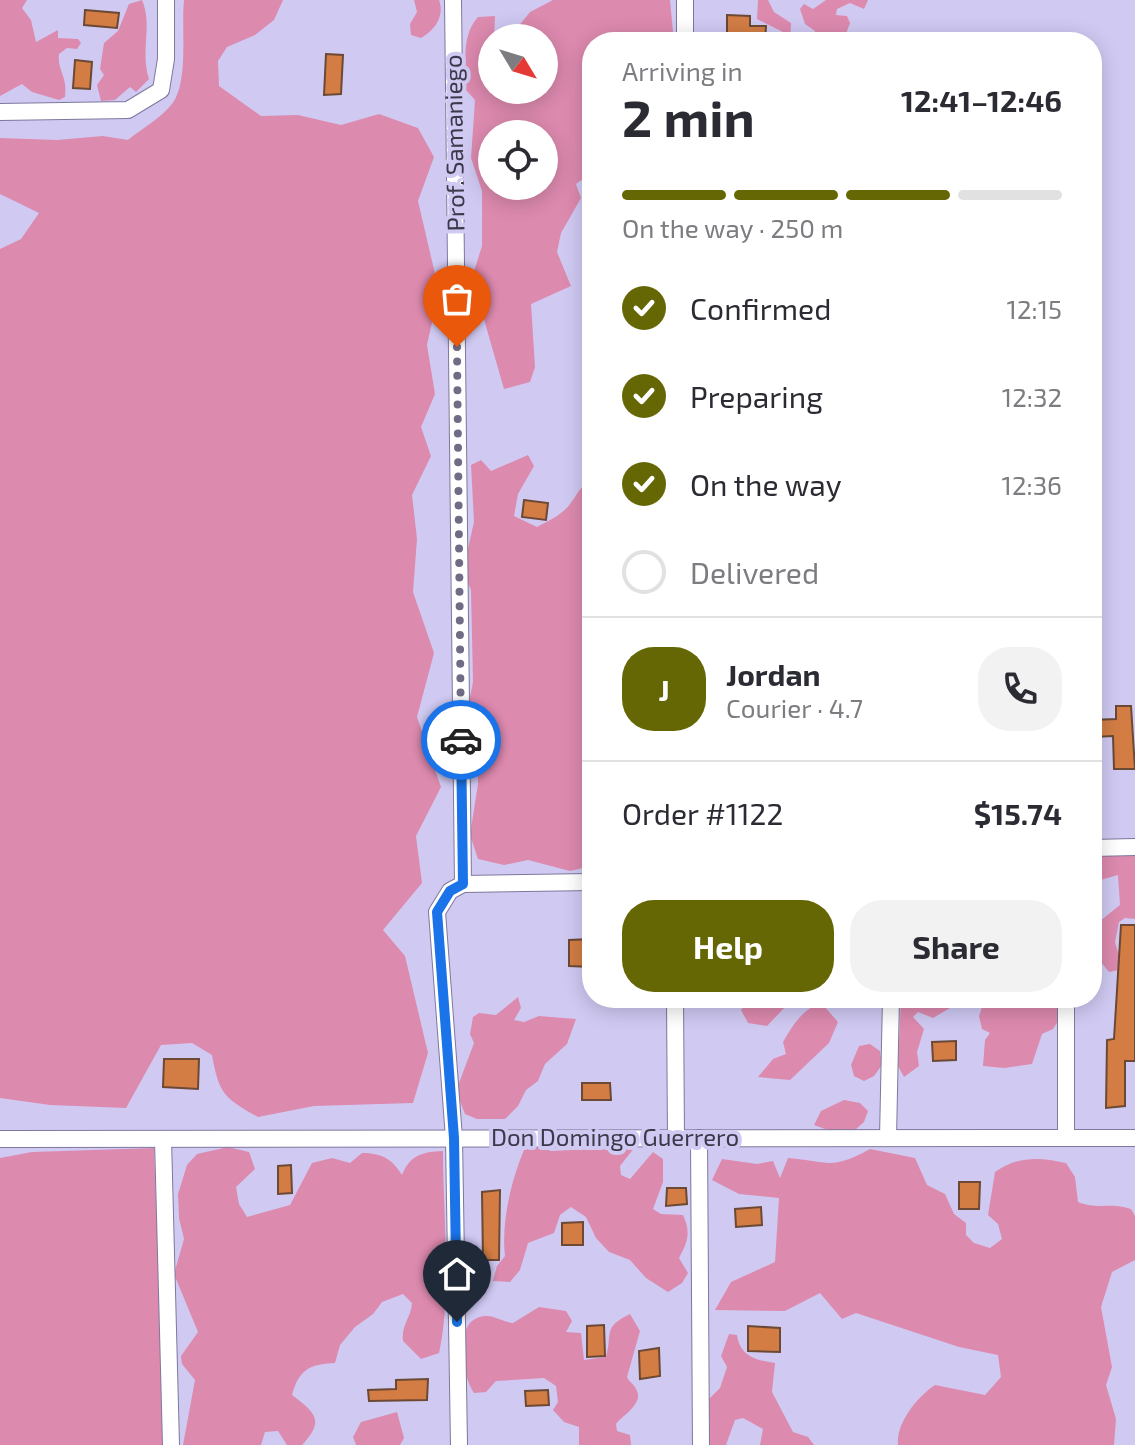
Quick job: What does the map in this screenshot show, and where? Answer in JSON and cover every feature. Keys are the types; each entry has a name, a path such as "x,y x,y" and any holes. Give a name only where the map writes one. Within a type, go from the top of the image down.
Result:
{"street":[{"path":"0,112 128,110 161,90 166,59 166,0"},
{"name":"Prof. Samaniego","path":"453,0 463,884"},
{"path":"685,0 685,32"},
{"path":"1102,848 1135,847"},
{"path":"459,1445 454,1138 437,912 450,891 463,884 582,882"},
{"path":"675,1008 676,1138"},
{"path":"888,1138 891,1008"},
{"path":"1066,1008 1066,1138"},
{"path":"699,1138 701,1445"},
{"name":"Don Domingo Guerrero","path":"0,1139 1135,1138"},
{"path":"163,1139 171,1445"}],"shaded area":[{"path":"0,0 27,0 22,8 31,20 36,42 58,30 58,38 78,39 81,43 77,49 67,48 59,54 65,97 59,100 32,92 22,84 0,96"},
{"path":"142,0 149,79 136,92 130,87 115,100 101,101 97,85 104,75 100,69 104,43 118,31 129,4"},
{"path":"184,0 283,0 274,20 255,35 227,47 218,61 219,86 261,116 298,115 341,125 379,114 418,128 434,157 418,201 439,291 427,345 435,394 421,427 431,456 412,495 417,539 413,592 434,653 417,717 441,787 416,836 422,883 383,930 405,956 428,1053 413,1103 314,1106 258,1117 225,1094 217,1078 212,1055 192,1043 161,1045 126,1108 50,1105 0,1098 0,249 21,239 39,213 0,194 0,138 57,140 103,136 128,140 151,123 172,104 181,83"},
{"path":"414,0 439,0 441,6 438,22 421,38 411,35 410,24 417,12"},
{"path":"553,0 670,0 673,32 582,32 582,180 576,184 581,198 561,233 557,252 571,286 531,304 535,367 530,382 504,389 483,316 470,306 469,287 482,246 482,200 558,200 558,120 478,120 478,179 471,158 475,100 466,90 466,51 469,33 478,17 495,16 495,24 478,24 478,104 558,104 558,24 520,24 530,12"},
{"path":"758,0 768,0 774,12 791,23 791,32 783,32 757,19"},
{"path":"826,0 868,0 864,9 850,3 837,9 836,15 847,16 850,23 847,32 815,32 805,24 800,9 804,4 813,9"},
{"path":"528,455 534,466 518,494 514,516 537,527 563,511 582,487 582,868 570,871 528,860 504,865 478,859 470,835 478,784 477,743 469,702 473,682 471,590 463,571 474,522 471,465 481,460 491,471"},
{"path":"1102,852 1135,852 1135,919 1125,918 1119,922 1115,942 1121,962 1119,970 1109,972 1102,963 1102,919 1120,905 1118,875 1102,880"},
{"path":"518,997 521,1008 514,1020 524,1022 539,1016 576,1019 567,1044 545,1064 538,1081 526,1090 518,1106 505,1119 477,1119 465,1114 456,1091 474,1043 470,1034 473,1017 479,1013 496,1015"},
{"path":"784,1008 767,1026 748,1023 741,1010"},
{"path":"826,1008 838,1022 829,1043 790,1080 758,1077 773,1059 786,1054 783,1042 809,1009"},
{"path":"901,1008 950,1008 933,1018 918,1012 913,1017 924,1029 917,1052 919,1066 904,1077 898,1066"},
{"path":"982,1008 1061,1008 1062,1015 1053,1029 1042,1034 1032,1064 1004,1068 983,1066 985,1040 990,1033 982,1029 979,1016"},
{"path":"870,1044 880,1051 882,1065 874,1076 864,1081 854,1076 851,1065 859,1046"},
{"path":"844,1100 860,1103 868,1111 864,1122 854,1131 833,1132 814,1125 821,1111"},
{"path":"538,1146 551,1151 635,1147 620,1166 621,1175 630,1179 653,1152 663,1159 663,1182 653,1209 661,1214 683,1215 687,1237 679,1258 688,1273 682,1283 668,1292 646,1278 630,1260 609,1252 596,1238 586,1217 571,1207 560,1215 554,1233 528,1243 520,1270 510,1282 493,1281 497,1266 505,1256 506,1216 515,1175 524,1150"},
{"path":"228,1147 249,1152 255,1169 236,1187 239,1204 247,1217 290,1205 312,1163 332,1158 350,1163 362,1153 369,1153 386,1158 402,1175 418,1156 443,1151 446,1280 439,1353 421,1359 403,1341 403,1330 412,1303 403,1294 382,1302 340,1345 335,1363 312,1367 298,1380 292,1395 311,1412 315,1423 302,1445 287,1445 278,1431 265,1432 261,1445 183,1445 195,1380 182,1364 181,1356 198,1332 174,1274 184,1239 178,1194 187,1165 197,1154"},
{"path":"154,1148 165,1445 0,1445 0,1158 32,1152"},
{"path":"870,1149 915,1158 927,1185 945,1194 954,1214 966,1223 966,1235 974,1243 990,1248 1002,1239 998,1224 988,1215 995,1172 1012,1163 1038,1159 1066,1163 1075,1177 1078,1202 1131,1209 1135,1216 1135,1260 1112,1272 1101,1307 1112,1367 1106,1385 1116,1419 1114,1445 898,1445 900,1428 909,1411 935,1385 985,1395 1001,1377 998,1355 959,1347 856,1313 842,1319 820,1293 785,1311 715,1310 731,1282 775,1262 779,1198 739,1194 712,1180 722,1159 757,1164 773,1161 780,1178 788,1158 837,1162"},
{"path":"539,1307 566,1311 572,1321 566,1332 581,1333 584,1360 606,1357 612,1327 630,1314 640,1331 627,1377 636,1389 638,1399 616,1424 617,1431 630,1435 631,1445 579,1445 579,1427 564,1422 553,1410 558,1402 556,1386 544,1378 496,1381 486,1392 474,1393 463,1353 465,1331 470,1323 487,1316 513,1323"},
{"path":"729,1334 737,1335 741,1348 750,1356 775,1363 772,1392 793,1432 808,1437 814,1445 760,1445 763,1429 743,1418 735,1420 726,1445 708,1445 710,1420 704,1404 720,1388 727,1367 721,1356"},
{"path":"397,1412 404,1438 400,1445 356,1445 353,1437 361,1422"}],"building":[{"path":"85,10 119,13 117,28 84,25"},
{"path":"727,15 750,16 750,26 766,26 766,32 727,32"},
{"path":"326,54 343,55 341,94 324,95"},
{"path":"75,60 92,62 90,89 73,88"},
{"path":"524,500 548,503 546,520 522,517"},
{"path":"1116,706 1131,706 1135,769 1114,769 1113,736 1102,737 1102,720 1116,719"},
{"path":"1121,925 1135,925 1135,1061 1125,1061 1125,1106 1106,1108 1107,1040 1114,1039"},
{"path":"582,939 582,967 569,966 569,940"},
{"path":"956,1041 956,1060 933,1061 932,1042"},
{"path":"164,1059 199,1059 198,1089 163,1087"},
{"path":"582,1083 610,1083 611,1100 582,1100"},
{"path":"291,1165 292,1193 278,1194 278,1166"},
{"path":"959,1182 980,1182 979,1209 959,1209"},
{"path":"667,1188 686,1188 687,1204 666,1206"},
{"path":"500,1190 499,1260 483,1260 482,1192"},
{"path":"761,1207 762,1225 736,1227 735,1209"},
{"path":"583,1222 583,1245 562,1245 562,1223"},
{"path":"604,1325 605,1356 587,1357 587,1326"},
{"path":"748,1326 780,1328 780,1352 748,1351"},
{"path":"659,1348 660,1376 640,1379 639,1351"},
{"path":"428,1379 427,1400 369,1401 368,1390 396,1389 396,1380"},
{"path":"548,1390 549,1405 526,1406 525,1391"}],"way so far":[{"path":"457,347 461,740"}],"route":[{"path":"457,1322 454,1138 437,912 450,891 463,884 461,740"}]}
